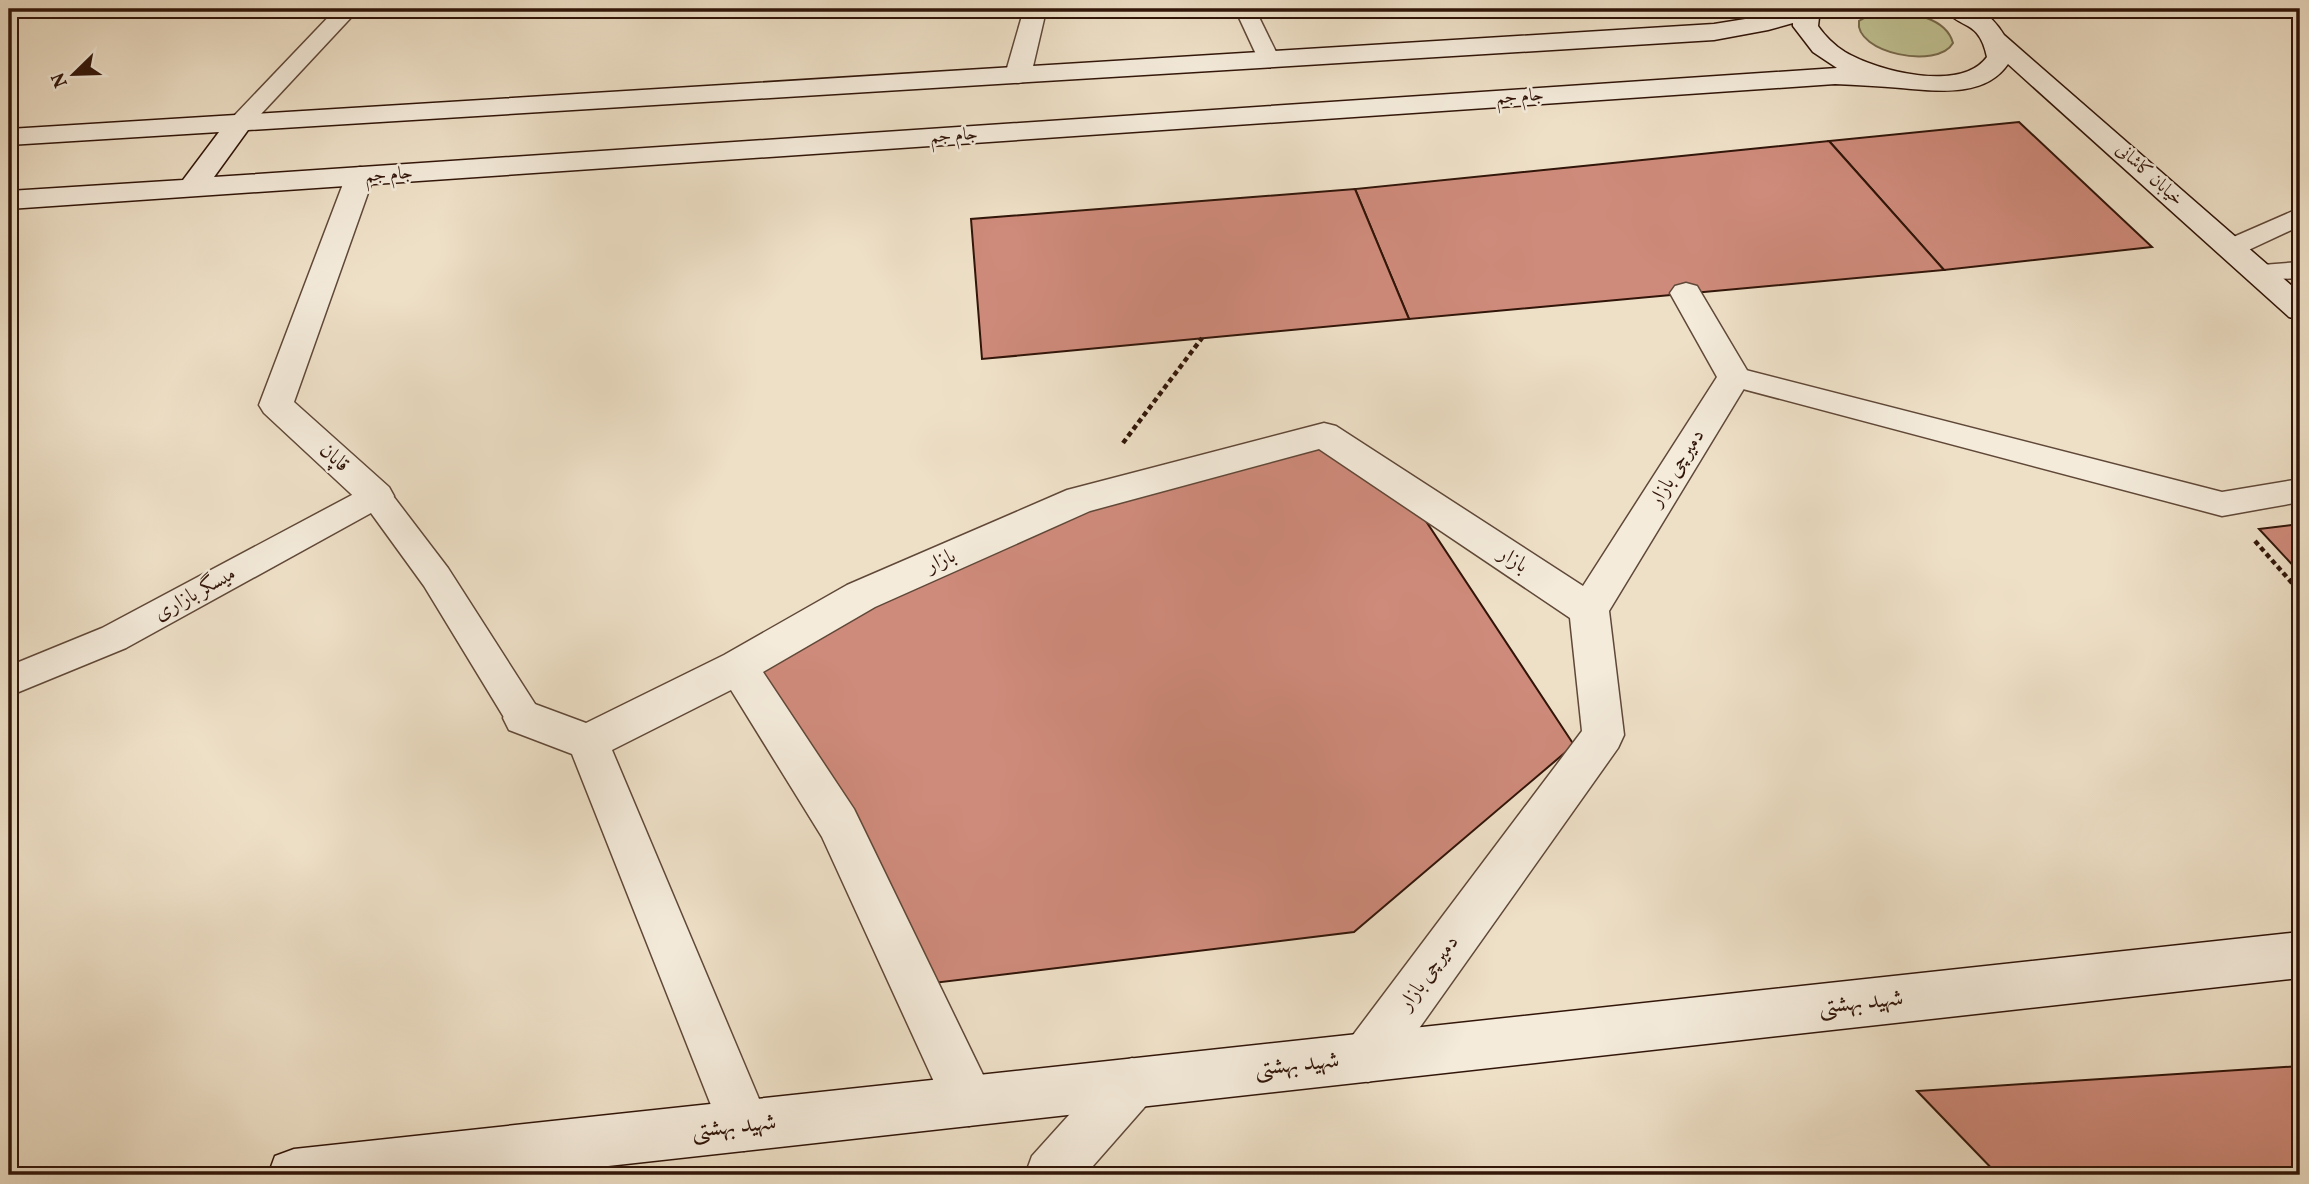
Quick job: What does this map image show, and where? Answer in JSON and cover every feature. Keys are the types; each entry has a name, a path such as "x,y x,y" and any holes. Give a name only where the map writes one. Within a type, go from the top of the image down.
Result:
{"street":[{"path":"1021,103 1033,13 1037,9"},
{"name":"جام جم","path":"9,200 360,176 1021,103 1269,60 1714,32 1757,25 1807,10"},
{"path":"1807,10 1805,26 1816,42 1836,58 1866,71 1900,80 1934,83 1966,80 1989,71 2000,57 1998,41"},
{"name":"خیابان کاشانی","path":"1961,10 1983,24 1998,41 2300,310"},
{"name":"جام جم","path":"9,137 240,123 1021,103 1835,76 1900,80"},
{"path":"191,188 240,123"},
{"name":"قاپان","path":"360,176 276,405 376,496"},
{"path":"1686,293 1734,377"},
{"name":"دمیرچی بازار","path":"1368,1057 1603,735 1589,610 1734,377"},
{"name":"بازار","path":"588,742 738,667 861,596 1080,500 1324,435 1589,610"},
{"path":"738,667 838,822 969,1101"},
{"path":"524,718 588,742 744,1125"},
{"name":"شهید بهشتی","path":"294,1175 2300,955"},
{"path":"1051,1175 1132,1083"}],"lane":[{"path":"240,123 348,9"},
{"path":"1245,9 1269,60"},
{"path":"2231,248 2300,216"},
{"path":"2258,272 2300,270"},
{"path":"1734,377 2222,504 2300,491"},
{"name":"میسگر بازاری","path":"9,681 114,638 376,496"},
{"name":"قاپان","path":"376,496 436,577 524,718"}],"path":[{"path":"1080,500 1202,338"},
{"path":"2222,504 2300,592"}],"green space":[{"path":"1875,12 1917,15 1935,22 1949,34 1953,43 1944,51 1915,56 1898,54 1869,42 1861,32 1859,21"}],"building":[{"path":"2019,122 2152,247 1944,270 1829,141"},
{"path":"1829,141 1944,270 1409,319 1355,189"},
{"path":"1355,189 1409,319 982,359 971,219"},
{"path":"1322,440 1408,494 1574,745 1354,932 917,985 745,669 855,603 1086,506"},
{"path":"2300,524 2300,573 2259,529"},
{"path":"2300,1066 2300,1175 1998,1175 1917,1091"}]}
